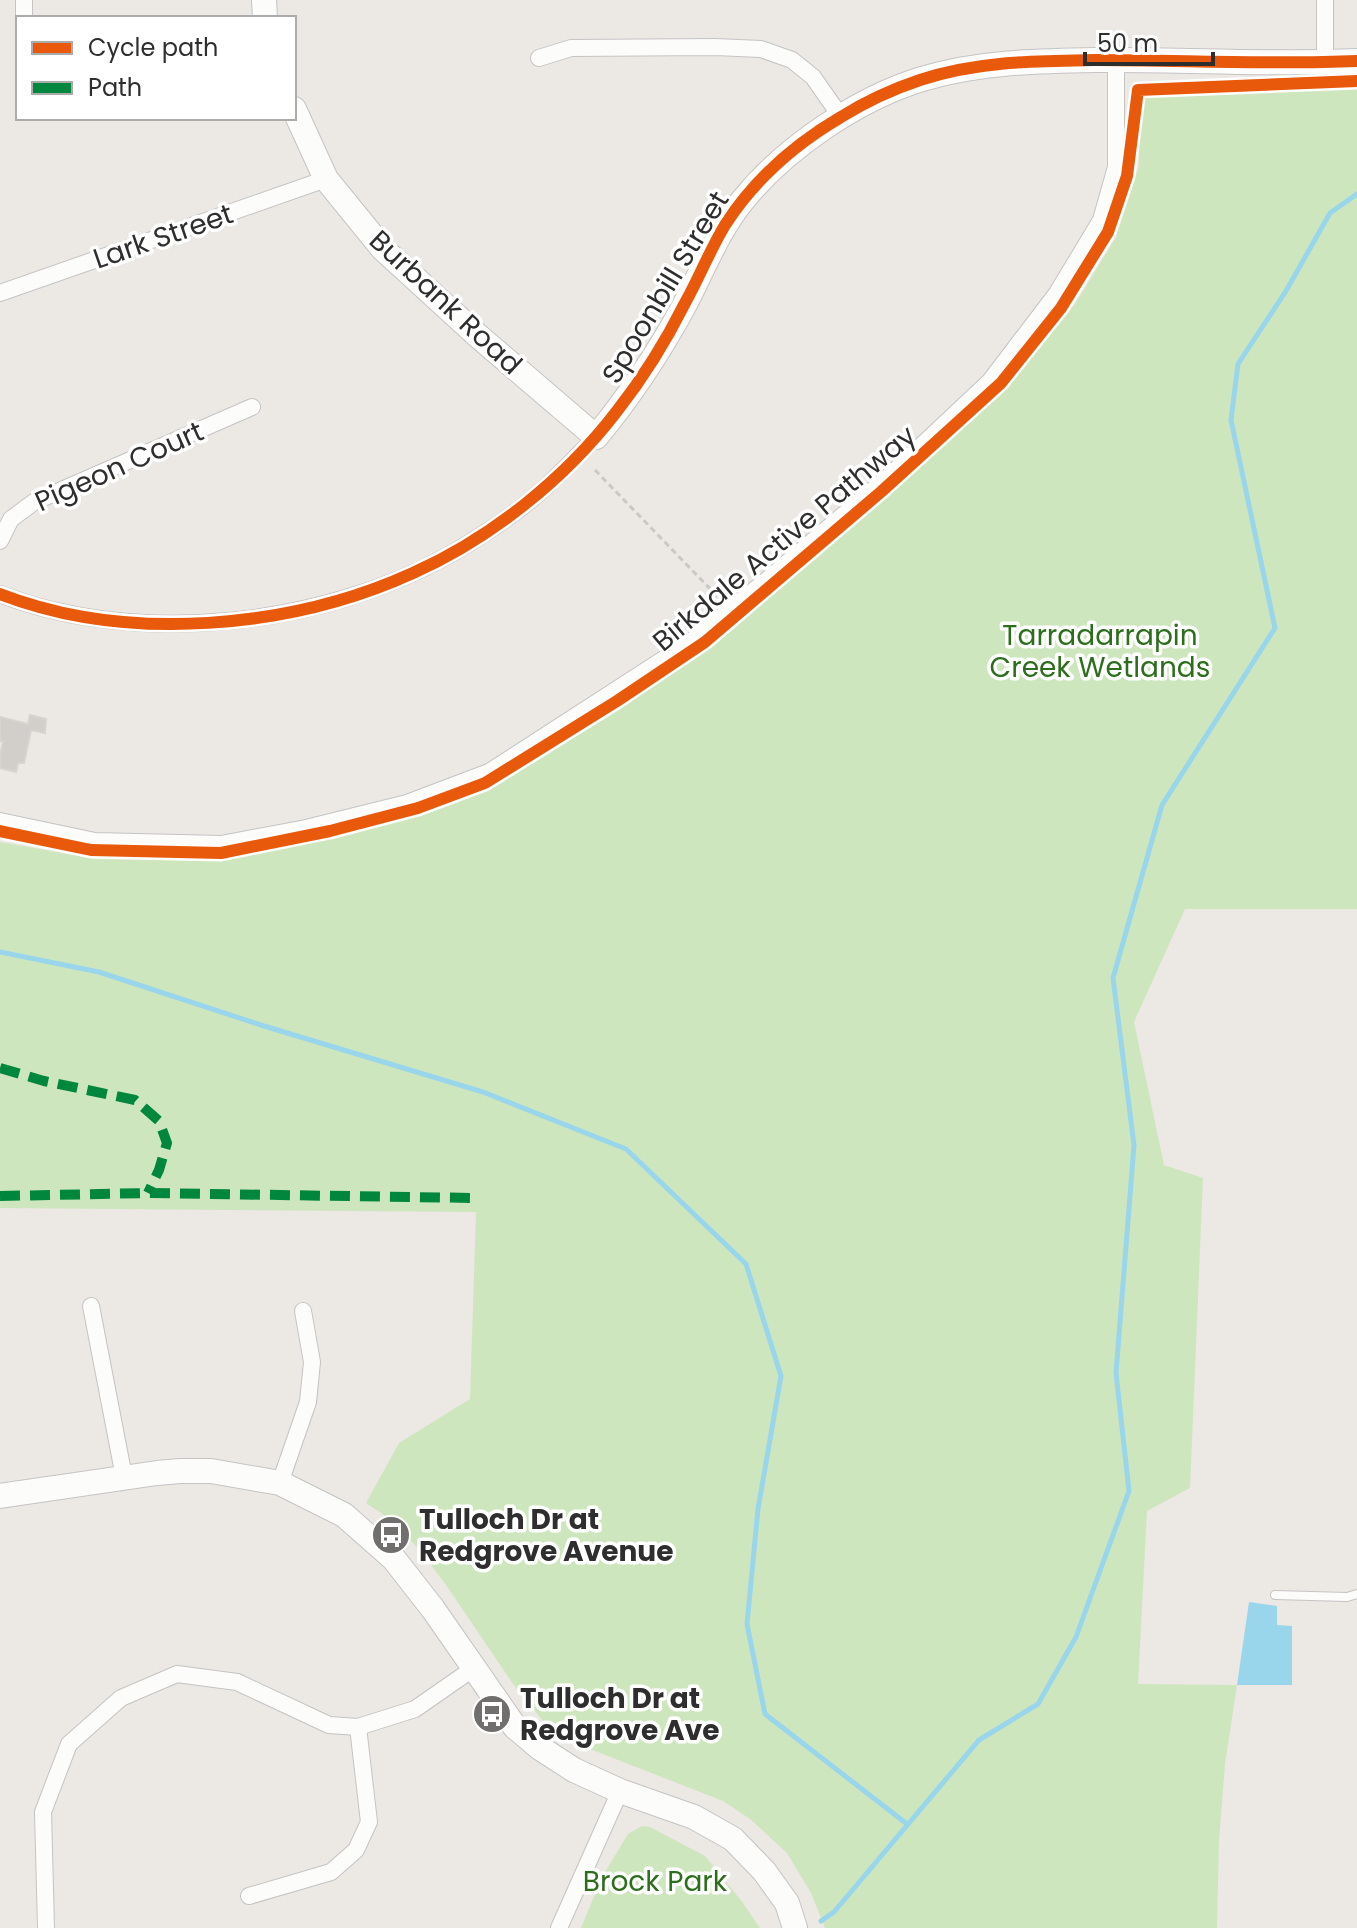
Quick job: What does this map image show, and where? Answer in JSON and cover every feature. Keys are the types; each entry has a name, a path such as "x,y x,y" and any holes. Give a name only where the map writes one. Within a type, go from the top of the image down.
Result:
{"street":[{"path":"1325,0 1325,62"},
{"path":"539,58 571,48 761,49 792,60 813,77 841,117"},
{"path":"0,821 95,841 221,844 306,828 407,803 489,772 690,642 889,476 990,381 1057,293 1101,220 1116,167 1116,60"},
{"name":"Spoonbill Street","path":"0,594 99,619 178,623 222,621 294,612 359,593 398,579 450,554 547,486 596,437 666,338 725,226 762,179 797,147 841,117 919,80 962,70 1027,62 1357,61"},
{"name":"Burbank Road","path":"296,113 326,179 383,249 596,437"},
{"name":"Lark Street","path":"0,293 326,179"},
{"name":"Pigeon Court","path":"0,541 11,519 34,502 252,407"},
{"path":"91,1306 124,1477"},
{"path":"280,1483 308,1402 312,1362 303,1311"},
{"path":"0,1496 124,1477 211,1471 280,1483 344,1515 394,1559 433,1609 515,1727 574,1770 620,1791 694,1817 733,1839 764,1871 787,1903 795,1928"},
{"path":"46,1928 43,1812 69,1744 121,1698 177,1674 237,1682 329,1725 358,1727 415,1709 474,1668"},
{"path":"249,1896 331,1872 356,1850 369,1822 358,1727"},
{"path":"559,1928 620,1791"}],"lane":[{"path":"1275,1595 1347,1597 1357,1594"}],"path":[{"path":"595,470 729,610"}],"green space":[{"name":"Tarradarrapin Creek Wetlands","path":"1357,87 1357,909 1185,909 1134,1022 1164,1165 1203,1178 1190,1488 1147,1511 1138,1684 1237,1685 1225,1764 1217,1928 825,1928 811,1893 787,1853 750,1819 723,1801 590,1749 548,1727 513,1684 419,1549 387,1517 366,1503 399,1443 470,1399 476,1212 0,1208 0,842 97,859 222,861 350,834 411,817 497,785 702,654 894,491 1001,394 1075,304 1116,237 1139,166 1138,92"},
{"name":"Brock Park","path":"642,1826 650,1827 705,1856 760,1928 581,1928 602,1877 628,1834"}],"water":[{"path":"1249,1602 1277,1606 1277,1625 1292,1626 1292,1685 1237,1685"}],"building":[{"path":"30,715 46,719 45,733 31,730 24,763 18,763 16,772 0,768 3,742 0,741 0,717 28,724"}],"waterway":[{"path":"821,1921 834,1912 979,1740 1038,1704 1076,1637 1129,1491 1116,1373 1134,1145 1113,978 1162,805 1275,628 1231,420 1238,364 1286,291 1330,213 1357,194"},
{"path":"0,952 99,972 483,1092 626,1149 746,1264 781,1376 758,1509 747,1624 765,1714 907,1824"}],"marked path":[{"path":"0,1068 44,1081 135,1100 159,1121 167,1143 148,1193"},
{"path":"0,1196 148,1193 475,1198"}],"cycle path":[{"path":"0,594 49,609 101,619 154,624 208,623 314,607 365,592 442,559 525,504 597,436 654,359 725,225 762,178 824,128 900,87 963,69 1028,62 1357,61"},
{"name":"Birkdale Active Pathway","path":"0,831 91,850 221,853 330,831 418,808 485,783 705,642 882,491 1001,383 1061,308 1108,232 1127,176 1138,90 1357,81"}],"place":[{"name":"Tulloch Dr at Redgrove Avenue","path":"391,1535"},
{"name":"Tulloch Dr at Redgrove Ave","path":"492,1714"}]}
